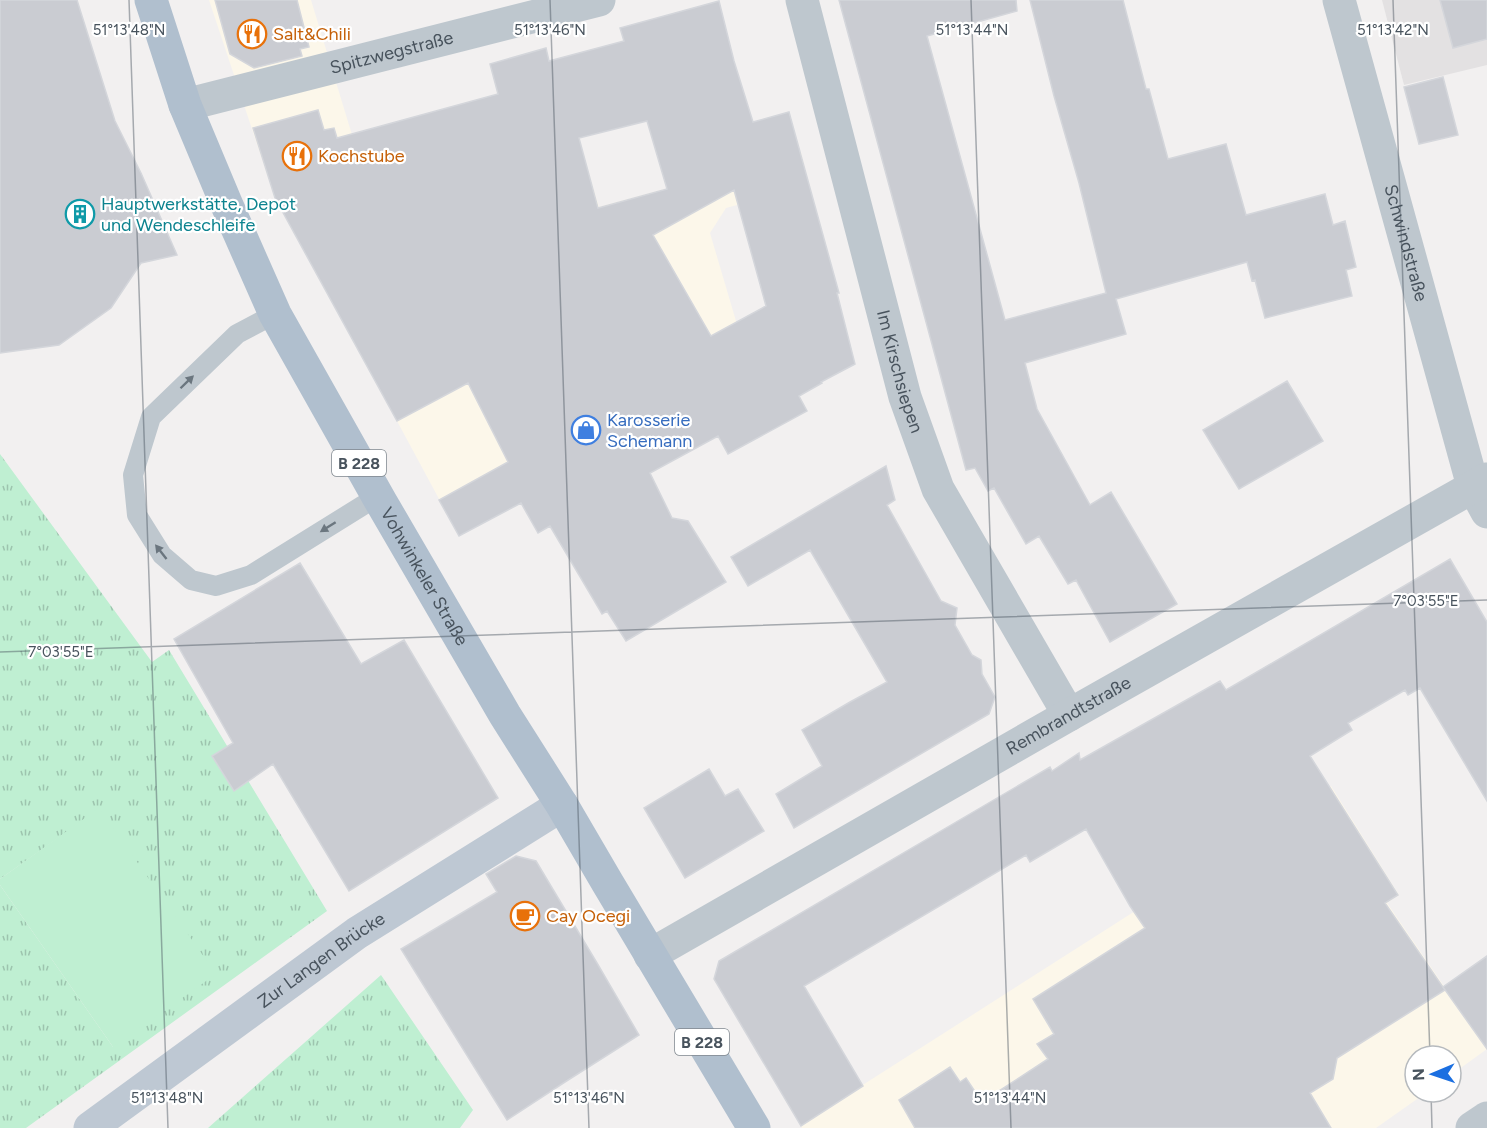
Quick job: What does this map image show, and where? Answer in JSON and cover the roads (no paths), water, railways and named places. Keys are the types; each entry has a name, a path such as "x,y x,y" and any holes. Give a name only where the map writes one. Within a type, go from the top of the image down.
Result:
{"main road":[{"name":"Vohwinkeler Straße","path":"151,0 185,105 274,314 506,715 754,1128"},
{"name":"Zur Langen Brücke","path":"90,1128 357,933 562,805"}],"street":[{"name":"Spitzwegstraße","path":"185,105 536,8 599,0"},
{"name":"Im Kirschsiepen","path":"802,0 905,397 938,489 1069,715"},
{"name":"Schwindstraße","path":"1339,0 1482,492"},
{"name":"Rembrandtstraße","path":"650,955 1069,715 1482,492"},
{"path":"1472,1128 1487,1118"}],"lane":[{"path":"274,314 237,334 151,417 133,475 137,515 162,555 190,580 216,586 251,575 378,496"}],"place":[{"name":"Salt&Chili","path":"252,34"},
{"name":"Kochstube","path":"297,156"},
{"name":"Hauptwerkstätte, Depot und Wendeschleife","path":"80,214"},
{"name":"Karosserie Schemann","path":"586,430"},
{"name":"Cay Ocegi","path":"525,916"}]}
